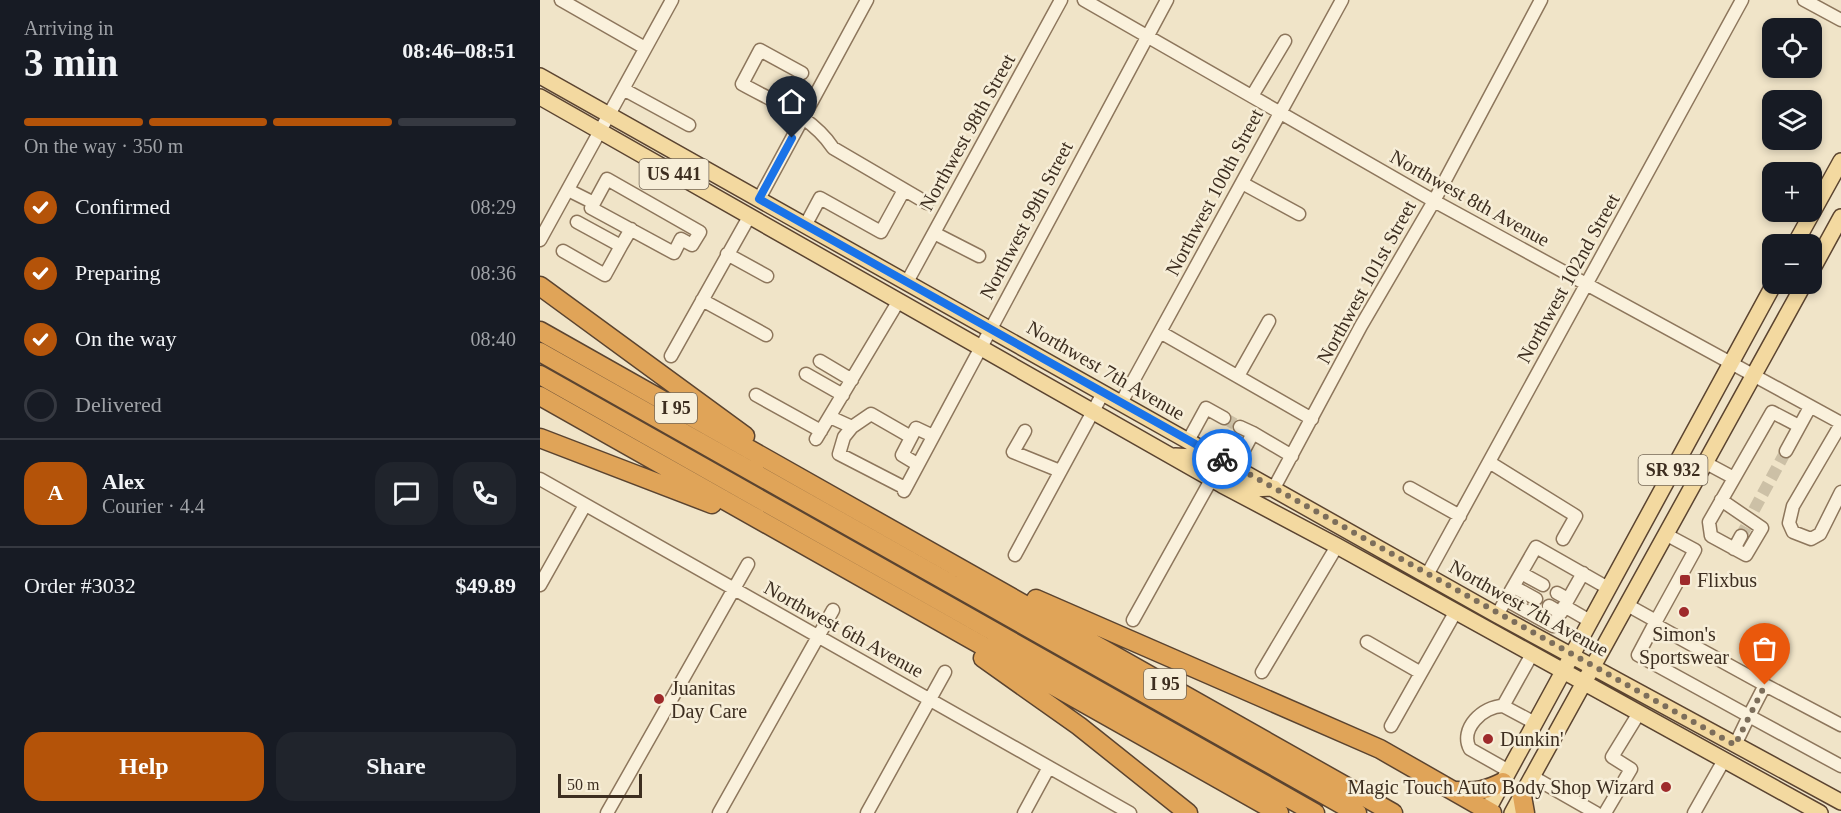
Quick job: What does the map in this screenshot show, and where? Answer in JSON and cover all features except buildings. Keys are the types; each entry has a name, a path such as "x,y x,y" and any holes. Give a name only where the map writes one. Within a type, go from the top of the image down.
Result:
{"highway":[{"path":"540,286 812,485"},
{"name":"I 95","path":"540,331 1393,813"},
{"path":"540,352 1357,813"},
{"path":"540,375 1315,813"},
{"path":"540,396 1279,813"},
{"path":"540,438 606,461 782,533"},
{"path":"936,554 1380,749 1489,812"},
{"path":"909,604 1079,726 1188,813"},
{"path":"1450,790 1472,793 1487,790 1506,776"}],"main road":[{"name":"Northwest 7th Avenue","path":"540,76 1497,615 1841,802"},
{"name":"Northwest 7th Avenue","path":"540,97 1211,480 1337,546 1820,813"},
{"path":"1801,234 1841,161"},
{"path":"681,178 700,177 743,202 759,199"},
{"path":"1822,252 1841,217"},
{"name":"SR 932","path":"1489,812 1534,723 1768,294"},
{"name":"SR 932","path":"1512,813 1524,805 1533,777 1798,294"},
{"path":"1172,456 1195,457 1253,489 1274,488"},
{"path":"1337,546 1356,543 1405,572 1427,575"}],"street":[{"path":"561,0 645,48"},
{"path":"540,240 672,0"},
{"path":"759,199 867,0"},
{"name":"Northwest 98th Street","path":"907,282 1061,0"},
{"name":"Northwest 8th Avenue","path":"1084,0 1434,201 1841,424"},
{"name":"Northwest 99th Street","path":"852,427 844,437 839,454 904,489 1167,0"},
{"name":"Northwest 100th Street","path":"1121,403 1279,111 1342,0"},
{"name":"Northwest 101st Street","path":"1274,488 1361,326 1434,201 1541,0"},
{"name":"Northwest 102nd Street","path":"1427,575 1742,0"},
{"path":"1804,0 1841,20"},
{"path":"1252,96 1285,41"},
{"path":"802,74 760,50 742,84 803,118 823,133 832,148 927,203"},
{"path":"623,89 689,125"},
{"path":"608,179 700,232 692,245 681,239 674,253 591,208 594,203 608,179"},
{"path":"1242,183 1299,214"},
{"path":"567,190 594,203"},
{"path":"805,226 820,198 881,232 904,190"},
{"path":"671,356 749,217"},
{"path":"578,222 621,246"},
{"path":"563,251 605,275 631,229"},
{"path":"934,233 979,256"},
{"path":"728,254 767,276"},
{"path":"702,300 766,335"},
{"path":"756,395 819,435 898,302"},
{"path":"1238,376 1269,321"},
{"path":"1160,332 1312,419"},
{"path":"820,361 852,380"},
{"path":"806,374 843,395"},
{"path":"1015,555 1103,393"},
{"path":"1786,451 1810,407"},
{"path":"1188,441 1206,408 1224,418"},
{"path":"1721,500 1741,511 1748,523 1762,528 1746,555 1711,536 1709,522 1721,500 1772,412 1799,426"},
{"path":"830,417 852,427 871,414 911,437"},
{"path":"1841,424 1793,506 1790,523 1793,532 1811,539 1820,534 1841,492"},
{"path":"1240,427 1292,456"},
{"path":"918,464 902,455 911,437 916,428 933,435"},
{"path":"1025,431 1013,452 1060,471"},
{"path":"1235,466 1253,433"},
{"path":"1490,462 1507,471 1513,479 1576,516 1563,538"},
{"path":"1706,463 1734,478"},
{"name":"Northwest 6th Avenue","path":"540,479 1130,813"},
{"path":"1133,620 1211,480"},
{"path":"1410,488 1460,516"},
{"path":"540,585 585,505"},
{"path":"1734,549 1748,523"},
{"path":"1667,535 1695,550 1638,655 1841,766"},
{"path":"1262,672 1337,546"},
{"path":"1497,615 1536,547 1608,588"},
{"path":"607,813 748,564"},
{"path":"1521,573 1543,585"},
{"path":"1544,641 1583,573"},
{"path":"1514,587 1536,599"},
{"path":"1557,593 1564,606"},
{"path":"1506,600 1553,626"},
{"path":"1549,606 1564,606 1590,621"},
{"path":"1629,606 1765,685 1841,725"},
{"path":"719,813 833,610"},
{"path":"1391,726 1456,612"},
{"path":"1367,642 1421,673"},
{"path":"1503,706 1532,654"},
{"path":"867,813 945,672"},
{"path":"1735,745 1765,685"},
{"path":"1506,776 1470,750 1467,744 1476,718 1494,706 1503,706 1534,723"},
{"path":"1605,813 1631,768 1612,757 1639,713"},
{"path":"1697,812 1724,760"},
{"path":"1024,813 1049,767"},
{"path":"1533,777 1596,813"}],"tunnel":[{"path":"1224,418 1240,427"},
{"path":"1754,510 1786,451"},
{"path":"1741,536 1746,527"}],"way so far":[{"path":"1222,459 1513,624 1735,745 1765,685"}],"place":[{"name":"Flixbus","path":"1685,580"},
{"name":"Simon's Sportswear","path":"1684,612"},
{"name":"Juanitas Day Care","path":"659,699"},
{"name":"Dunkin'","path":"1488,739"},
{"name":"Magic Touch Auto Body Shop Wizard","path":"1666,787"}],"route":[{"path":"792,138 759,199 1222,459"}]}
